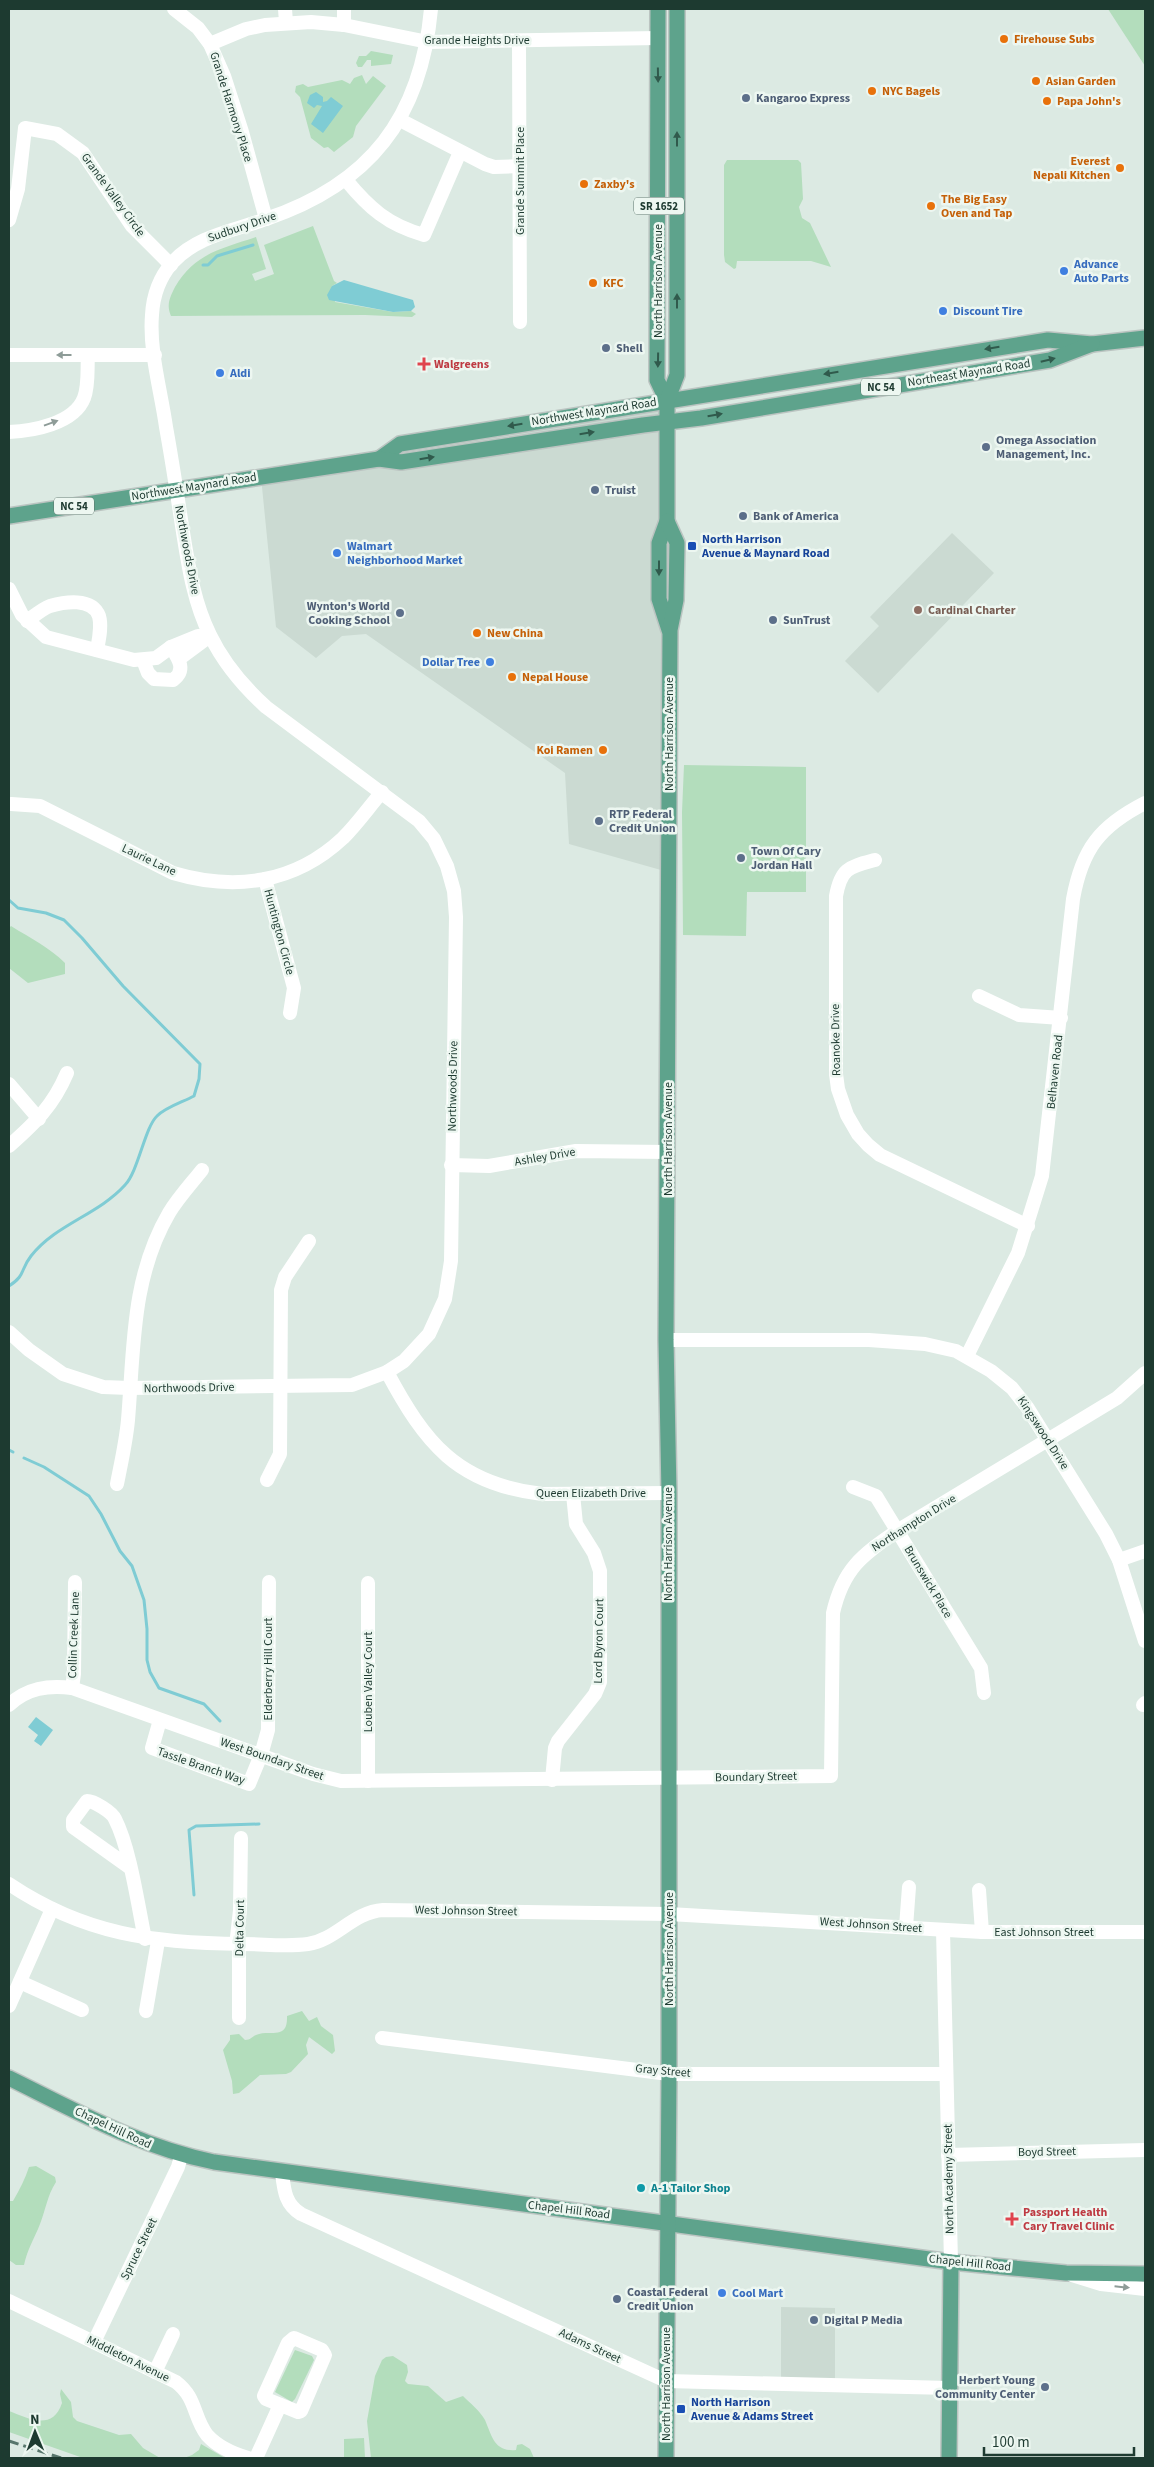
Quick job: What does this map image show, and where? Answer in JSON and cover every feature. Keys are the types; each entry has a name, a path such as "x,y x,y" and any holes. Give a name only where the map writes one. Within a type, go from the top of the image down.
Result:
{"main road":[{"name":"North Harrison Avenue","path":"658,9 657,380 667,401"},
{"name":"North Harrison Avenue","path":"666,2458 669,1914 666,1340 670,630 659,599 659,543 667,521 667,401 677,375 677,9"},
{"name":"Northeast Maynard Road","path":"667,401 1048,340 1092,344 1145,338"},
{"name":"Northeast Maynard Road","path":"667,422 1050,360 1092,344"},
{"name":"Northwest Maynard Road","path":"379,459 400,444 667,401"},
{"name":"Northwest Maynard Road","path":"9,516 379,459 401,462 667,422"},
{"name":"Chapel Hill Road","path":"9,2078 131,2138 181,2156 282,2173 951,2262 1066,2273 1145,2274"},
{"name":"North Academy Street","path":"950,2458 951,2262"}],"street":[{"name":"Grande Harmony Place","path":"174,9 198,28 210,44 224,76 242,132 266,220"},
{"path":"344,9 344,25"},
{"name":"Sudbury Drive","path":"176,489 155,355 151,317 153,302 161,281 171,265 189,248 201,241 266,220 319,197 346,180 375,153 400,120 418,79 428,42 431,9"},
{"name":"Grande Heights Drive","path":"210,44 286,15 311,22 344,25 428,42 658,38"},
{"name":"Grande Summit Place","path":"519,41 520,322"},
{"path":"400,120 460,152 494,167 520,166"},
{"name":"Grande Valley Circle","path":"9,220 18,190 25,128 46,130 62,136 83,153 132,226 171,265"},
{"path":"346,180 370,208 391,222 424,235 460,152"},
{"path":"9,355 155,355"},
{"path":"9,432 34,429 60,420 76,409 84,398 88,355"},
{"name":"Northwoods Drive","path":"9,1332 29,1350 62,1374 89,1384 129,1388 352,1385 388,1372 410,1354 429,1334 445,1299 451,1261 456,917 454,891 447,866 430,835 419,821 266,708 244,686 210,636 191,579 176,489"},
{"path":"9,589 18,610 46,637 134,660 156,658 172,647 198,636 210,636"},
{"path":"27,620 49,607 70,603 85,604 94,608 98,615 100,624 97,650"},
{"path":"179,659 210,636"},
{"path":"143,660 148,673 154,679 166,681 178,677 180,670 179,659 172,647"},
{"name":"Laurie Lane","path":"11,804 40,806 172,873 185,877 234,884 265,880 309,863 332,847 354,826 382,792"},
{"name":"Belhaven Road","path":"967,1356 1005,1281 1028,1226 1037,1197 1046,1152 1073,899 1080,867 1088,849 1107,828 1119,818 1145,803"},
{"name":"Roanoke Drive","path":"875,860 851,867 844,872 836,896 836,1074 838,1088 847,1114 858,1134 880,1155 1028,1226"},
{"name":"Huntington Circle","path":"265,880 294,988 290,1013"},
{"path":"979,996 1020,1015 1061,1018"},
{"path":"9,1146 39,1119 53,1102 67,1073"},
{"path":"9,1084 39,1119"},
{"name":"Ashley Drive","path":"452,1165 489,1166 576,1151 668,1152"},
{"path":"117,1484 128,1423 136,1311 150,1253 170,1212 202,1170"},
{"path":"267,1480 280,1454 281,1290 284,1277 309,1241"},
{"name":"Kingswood Drive","path":"666,1340 904,1341 944,1347 967,1356 992,1371 1012,1388 1049,1440 1106,1534 1119,1560 1145,1641"},
{"name":"Queen Elizabeth Drive","path":"388,1372 405,1404 424,1433 436,1447 461,1467 477,1476 509,1488 542,1494 668,1493"},
{"name":"Northampton Drive","path":"831,1763 832,1633 836,1599 844,1580 854,1564 864,1554 897,1531 1117,1398 1145,1373"},
{"name":"Brunswick Place","path":"853,1487 876,1496 981,1668 984,1693"},
{"name":"Lord Byron Court","path":"552,1780 555,1748 558,1741 595,1694 600,1682 600,1571 594,1554 576,1524 573,1494"},
{"path":"1119,1560 1145,1551"},
{"name":"Collin Creek Lane","path":"72,1688 74,1674 75,1582"},
{"name":"Elderberry Hill Court","path":"261,1755 268,1730 268,1582"},
{"name":"Louben Valley Court","path":"368,1583 368,1781"},
{"name":"West Boundary Street","path":"9,1705 22,1694 40,1688 72,1688 327,1778 368,1781 668,1779"},
{"name":"Tassle Branch Way","path":"160,1720 152,1748 249,1784 261,1755"},
{"name":"Boundary Street","path":"668,1779 831,1776 831,1763"},
{"path":"129,1867 73,1827 73,1820 86,1802 93,1802 115,1818 152,1940 146,2011"},
{"name":"Delta Court","path":"239,2018 239,1944 237,1937 240,1910 241,1838"},
{"name":"West Johnson Street","path":"9,1884 52,1908 97,1928 152,1940 239,1944 312,1943 325,1938 355,1918 379,1910 669,1914 943,1930"},
{"path":"906,1927 909,1887"},
{"path":"979,1890 982,1932"},
{"path":"9,2006 52,1908"},
{"name":"East Johnson Street","path":"943,1930 982,1932 1145,1932"},
{"name":"North Academy Street","path":"943,1930 951,2262"},
{"path":"20,1982 82,2010"},
{"name":"Gray Street","path":"382,2038 669,2074 946,2074"},
{"name":"Boyd Street","path":"948,2155 1145,2150"},
{"name":"Spruce Street","path":"94,2342 178,2167 181,2156"},
{"name":"Adams Street","path":"282,2173 284,2191 288,2203 301,2214 666,2381 949,2388"},
{"path":"1066,2273 1101,2284 1145,2289"},
{"name":"Middleton Avenue","path":"9,2302 94,2342 186,2389 204,2430 212,2440 248,2458"},
{"path":"155,2372 173,2334"},
{"path":"298,2338 324,2351 325,2357 300,2410 295,2412 280,2405 266,2399 265,2394 290,2340 298,2338"},
{"path":"256,2458 280,2405"}],"shaded area":[{"path":"667,401 670,660 668,872 569,844 565,773 366,634 342,636 316,658 276,627 261,477 379,459"},
{"name":"Cardinal Charter","path":"952,533 994,573 878,693 845,661 879,626 870,617"},
{"path":"781,2307 835,2308 835,2379 781,2378"}],"green space":[{"path":"1108,9 1145,9 1145,66"},
{"path":"371,51 393,55 391,64 371,66 371,60 367,60 362,67 358,67 356,63 359,56 366,56"},
{"path":"362,75 366,84 373,76 386,86 356,126 353,137 334,152 328,147 324,148 311,138 300,97 295,92 296,86 303,84 308,87 342,80 350,84 354,78"},
{"path":"727,160 798,160 801,163 803,199 799,207 802,218 810,223 831,267 811,261 737,261 736,268 734,269 725,262 724,165"},
{"path":"313,226 334,281 337,283 332,286 335,302 393,312 411,311 416,314 412,317 365,315 171,316 169,305 175,287 200,259 220,249 256,237 266,269 252,274 255,281 274,274 264,245"},
{"path":"684,765 806,767 806,892 747,892 746,936 683,935 682,812"},
{"path":"11,926 59,957 65,963 65,974 28,983 9,968 9,928"},
{"path":"302,2011 309,2021 317,2017 321,2026 333,2035 335,2051 332,2054 309,2037 306,2045 308,2054 291,2072 286,2074 260,2075 239,2093 233,2094 232,2081 223,2050 230,2040 230,2035 239,2034 247,2040 261,2033 277,2033 285,2029 287,2016"},
{"path":"36,2166 55,2177 56,2182 24,2265 16,2265 9,2260 9,2201 13,2201 29,2167"},
{"path":"295,2350 312,2356 314,2360 292,2402 275,2392"},
{"path":"393,2356 407,2365 408,2372 405,2381 408,2384 428,2386 446,2402 463,2396 483,2417 498,2446 509,2450 516,2450 517,2445 522,2444 530,2449 534,2458 371,2458 367,2421 375,2376 382,2360"},
{"path":"61,2389 71,2402 73,2417 77,2421 119,2435 131,2434 143,2448 160,2458 83,2458 9,2432 9,2411 32,2419 47,2420 53,2417 58,2412 62,2403"},
{"path":"364,2438 365,2458 344,2458 344,2439"},
{"path":"201,2444 225,2458 184,2458 199,2450"}],"water":[{"path":"316,92 323,97 323,102 331,97 343,106 323,133 311,124 322,106 317,105 314,108 307,103 310,95"},
{"path":"344,280 413,300 415,307 411,311 393,312 329,300 327,295 332,286"},
{"path":"36,1717 53,1730 41,1746 34,1741 38,1735 28,1727"}],"waterway":[{"path":"203,265 208,265 217,256 253,245"},
{"path":"9,900 18,908 46,913 64,920 123,986 200,1064 199,1079 194,1096 170,1107 157,1116 149,1130 130,1179 125,1185 102,1204 65,1227 41,1245 31,1256 18,1279 9,1286"},
{"path":"9,1450 13,1452"},
{"path":"24,1458 44,1467 89,1496 101,1514 120,1551 132,1566 144,1600 147,1629 147,1660 150,1672 159,1688 204,1704 220,1721"},
{"path":"194,1895 189,1830 196,1826 259,1824"}],"railway":[{"path":"9,2441 61,2458"}],"place":[{"name":"Firehouse Subs","path":"1004,39"},
{"name":"Asian Garden","path":"1036,81"},
{"name":"NYC Bagels","path":"872,91"},
{"name":"Kangaroo Express","path":"746,98"},
{"name":"Papa John's","path":"1047,101"},
{"name":"Everest Nepali Kitchen","path":"1120,168"},
{"name":"Zaxby's","path":"584,184"},
{"name":"The Big Easy Oven and Tap","path":"931,206"},
{"name":"Advance Auto Parts","path":"1064,271"},
{"name":"KFC","path":"593,283"},
{"name":"Discount Tire","path":"943,311"},
{"name":"Shell","path":"606,348"},
{"name":"Walgreens","path":"424,364"},
{"name":"Aldi","path":"220,373"},
{"name":"Omega Association Management, Inc.","path":"986,447"},
{"name":"Truist","path":"595,490"},
{"name":"Bank of America","path":"743,516"},
{"name":"North Harrison Avenue & Maynard Road","path":"692,546"},
{"name":"Walmart Neighborhood Market","path":"337,553"},
{"name":"Cardinal Charter","path":"918,610"},
{"name":"Wynton's World Cooking School","path":"400,613"},
{"name":"SunTrust","path":"773,620"},
{"name":"New China","path":"477,633"},
{"name":"Dollar Tree","path":"490,662"},
{"name":"Nepal House","path":"512,677"},
{"name":"Koi Ramen","path":"603,750"},
{"name":"RTP Federal Credit Union","path":"599,821"},
{"name":"Town Of Cary Jordan Hall","path":"741,858"},
{"name":"A-1 Tailor Shop","path":"641,2188"},
{"name":"Passport Health Cary Travel Clinic","path":"1012,2219"},
{"name":"Cool Mart","path":"722,2293"},
{"name":"Coastal Federal Credit Union","path":"617,2299"},
{"name":"Digital P Media","path":"814,2320"},
{"name":"Herbert Young Community Center","path":"1045,2387"},
{"name":"North Harrison Avenue & Adams Street","path":"681,2409"}]}
